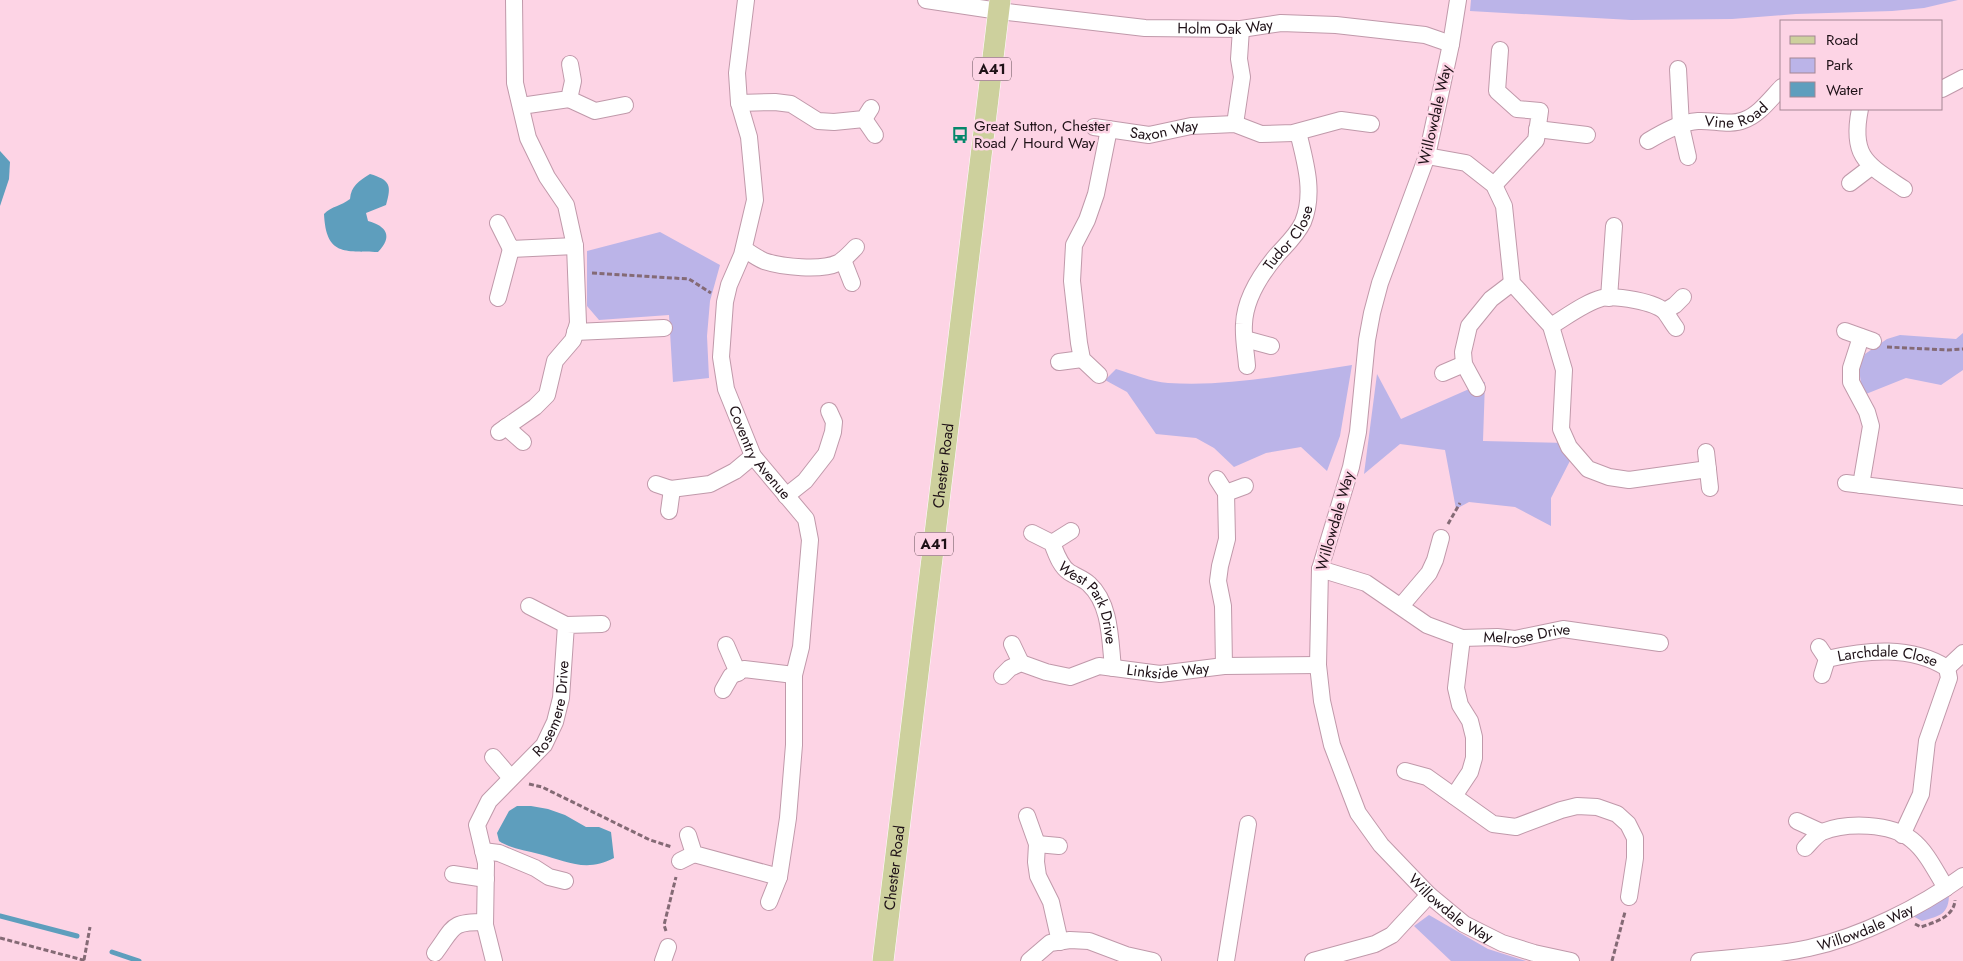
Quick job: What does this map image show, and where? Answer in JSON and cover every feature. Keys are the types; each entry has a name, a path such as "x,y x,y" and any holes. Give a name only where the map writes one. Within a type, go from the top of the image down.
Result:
{"main road":[{"name":"Chester Road","path":"883,961 1000,6"}],"street":[{"path":"514,0 515,83 528,138 547,178 566,205 575,246 578,323 573,340 555,361 547,395 535,407 503,429 523,442"},
{"name":"Coventry Avenue","path":"746,0 738,73 739,103 749,137 756,200 744,249 725,302 721,357 726,389 753,456 806,519 810,540 801,647 794,675 794,746 788,818 779,876 769,902"},
{"name":"Holm Oak Way","path":"926,0 1000,6 1145,28 1241,29 1281,23 1336,25 1425,35 1451,44"},
{"name":"Willowdale Way","path":"1458,0 1428,156 1380,283 1372,313 1367,340 1358,432 1351,467 1320,569 1318,665 1322,701 1332,745 1358,813 1381,845 1429,895 1464,924 1502,943 1534,953 1571,961"},
{"path":"1235,124 1242,77 1239,59 1241,29"},
{"path":"1494,185 1536,140 1540,112 1517,109 1497,91 1500,50"},
{"path":"569,99 573,81 570,64"},
{"name":"Vine Road","path":"1678,69 1681,126 1688,156"},
{"path":"1943,88 1963,78"},
{"name":"Vine Road","path":"1648,141 1665,131 1697,121 1744,121 1780,89"},
{"path":"521,106 569,99 595,111 624,105"},
{"path":"739,103 775,102 791,104 818,121 834,122 867,114 875,135"},
{"path":"1860,110 1858,139 1862,157 1870,167 1904,189"},
{"name":"Saxon Way","path":"1082,358 1078,343 1072,281 1074,245 1087,220 1096,194 1101,128 1149,135 1191,126 1235,124 1261,134 1298,132 1341,120 1371,124"},
{"path":"1537,128 1587,135"},
{"name":"Tudor Close","path":"1247,366 1244,325 1246,308 1256,286 1276,256 1297,233 1303,222 1309,198 1308,174 1298,132"},
{"path":"1428,156 1466,163 1494,185 1504,206 1512,283 1551,326 1564,370 1562,429 1569,447 1588,468 1609,477 1629,480 1708,469"},
{"path":"1850,183 1870,167"},
{"path":"498,223 511,249 498,298"},
{"path":"1609,298 1614,226"},
{"path":"511,249 575,246"},
{"path":"744,249 764,261 794,267 836,264 856,247"},
{"path":"843,260 852,283"},
{"path":"1477,388 1464,364 1463,352 1468,326 1490,299 1512,283"},
{"path":"1665,311 1683,297"},
{"path":"1551,326 1577,309 1602,298 1609,298 1651,304 1665,311 1676,328"},
{"path":"575,332 664,328"},
{"path":"1845,331 1867,339 1851,368 1851,382 1867,412 1872,426 1853,484 1963,497"},
{"path":"1245,339 1271,346"},
{"path":"1058,362 1082,358 1099,376"},
{"path":"1443,373 1464,364"},
{"path":"786,496 805,481 826,454 836,418"},
{"path":"1706,452 1710,488"},
{"path":"669,511 664,487 710,484 735,471 753,456"},
{"path":"1217,479 1226,493 1226,538 1218,581 1223,606 1224,666"},
{"path":"1226,493 1245,486"},
{"name":"West Park Drive","path":"1052,543 1071,531"},
{"name":"West Park Drive","path":"1032,533 1052,543 1058,558 1067,571 1089,584 1101,600 1108,626 1113,668"},
{"path":"1401,606 1429,573 1441,538"},
{"name":"Melrose Drive","path":"1320,569 1366,583 1427,624 1462,638 1497,637 1514,639 1563,629 1660,643"},
{"path":"529,606 566,625 602,624"},
{"name":"Rosemere Drive","path":"494,961 485,922 486,863 477,825 489,801 544,745 555,722 561,698 566,625"},
{"path":"1454,796 1470,772 1474,758 1474,738 1470,721 1460,705 1456,688 1462,638"},
{"path":"1002,676 1010,668 1021,663 1012,644"},
{"path":"726,645 738,673"},
{"name":"Larchdale Close","path":"1822,675 1823,653 1902,652 1936,661 1947,668 1949,678 1927,741 1921,794 1902,835"},
{"name":"Larchdale Close","path":"1947,668 1963,653"},
{"name":"Linkside Way","path":"1021,663 1046,672 1070,677 1099,666 1160,674 1224,666 1318,665"},
{"path":"723,690 731,676 744,670 794,675"},
{"path":"493,757 510,778"},
{"path":"1405,771 1427,776 1493,824 1516,826 1577,806 1597,807 1617,814 1628,824 1635,838 1635,858 1629,897"},
{"path":"1027,816 1037,844 1036,862 1038,876 1051,902 1060,942"},
{"path":"1797,821 1821,832"},
{"path":"1226,961 1248,824"},
{"path":"1805,848 1821,832 1868,825 1892,830 1912,840 1928,858 1946,888"},
{"path":"688,835 687,858 779,876"},
{"path":"1037,844 1058,846"},
{"path":"483,851 499,853 535,868 549,877 565,881"},
{"path":"453,874 486,879"},
{"name":"Willowdale Way","path":"1699,961 1809,948 1848,936 1898,916 1963,876"},
{"path":"1313,961 1375,944 1392,935 1429,895"},
{"path":"435,952 455,925 466,922 485,922"},
{"path":"1029,961 1050,944 1070,940 1089,941 1126,955 1153,961"}],"path":[{"path":"576,273 689,279 725,302"},
{"path":"1867,339 1888,348 1963,349"},
{"path":"1441,538 1460,503"},
{"path":"510,778 542,787 687,858 664,924 666,954"},
{"path":"1612,961 1629,897"},
{"path":"0,938 85,961 90,926"}],"green space":[{"path":"1471,0 1958,0 1924,8 1892,11 1796,14 1732,19 1631,20 1470,11"},
{"path":"660,232 720,265 710,301 707,336 709,378 673,382 669,315 599,320 587,306 587,251"},
{"path":"1963,333 1963,370 1941,385 1906,378 1866,394 1861,384 1859,368 1865,354 1887,339 1900,335 1956,339"},
{"path":"1352,365 1340,436 1327,471 1301,447 1266,453 1234,467 1214,448 1196,438 1156,434 1127,392 1105,380 1116,369 1155,381 1191,384 1260,379"},
{"path":"1377,374 1401,419 1485,382 1483,441 1567,443 1574,453 1551,498 1551,526 1515,507 1469,502 1456,509 1445,450 1400,444 1364,474"},
{"path":"1949,894 1949,901 1945,910 1938,916 1922,921 1911,915 1931,907"},
{"path":"1429,915 1488,949 1526,961 1451,961 1414,926"}],"water":[{"path":"0,151 10,162 9,179 0,206"},
{"path":"370,174 385,181 389,188 386,205 366,213 368,221 380,226 386,233 385,242 378,252 346,251 333,244 328,238 324,214 350,199 354,187"},
{"path":"517,806 548,809 565,815 586,827 599,827 611,832 614,858 594,865 576,864 504,844 499,841 497,833 509,811"}],"waterway":[{"path":"0,916 77,936"},
{"path":"112,952 139,961"}],"place":[{"name":"Great Sutton, Chester Road / Hourd Way","path":"960,135"}]}
